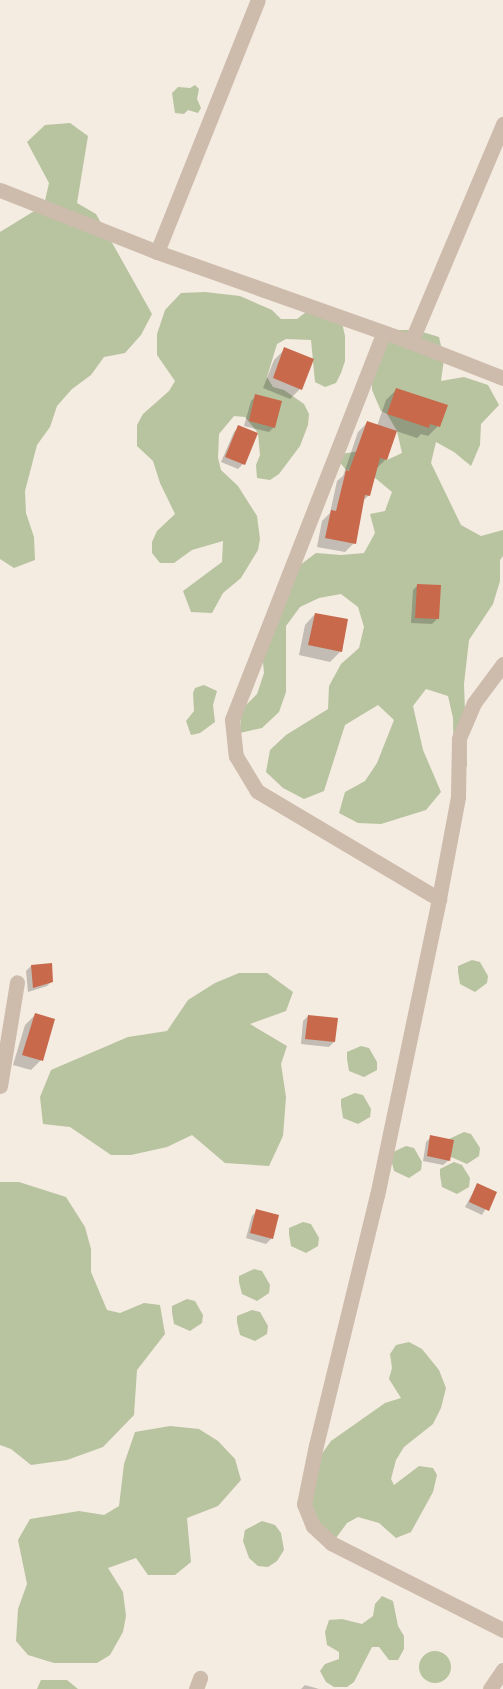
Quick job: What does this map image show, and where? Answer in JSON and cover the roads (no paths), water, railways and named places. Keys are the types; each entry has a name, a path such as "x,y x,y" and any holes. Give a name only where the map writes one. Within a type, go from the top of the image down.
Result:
{"street":[{"path":"157,252 258,0"},
{"path":"411,342 503,124"},
{"path":"0,190 157,252 383,334 411,342 503,378"},
{"path":"383,334 232,720 236,756 257,791 439,899"},
{"path":"503,664 474,703 459,739 458,796 439,899 377,1196 316,1445 304,1504 313,1526 331,1543 503,1630"},
{"path":"0,1086 17,982"},
{"path":"490,1689 503,1670"}]}
